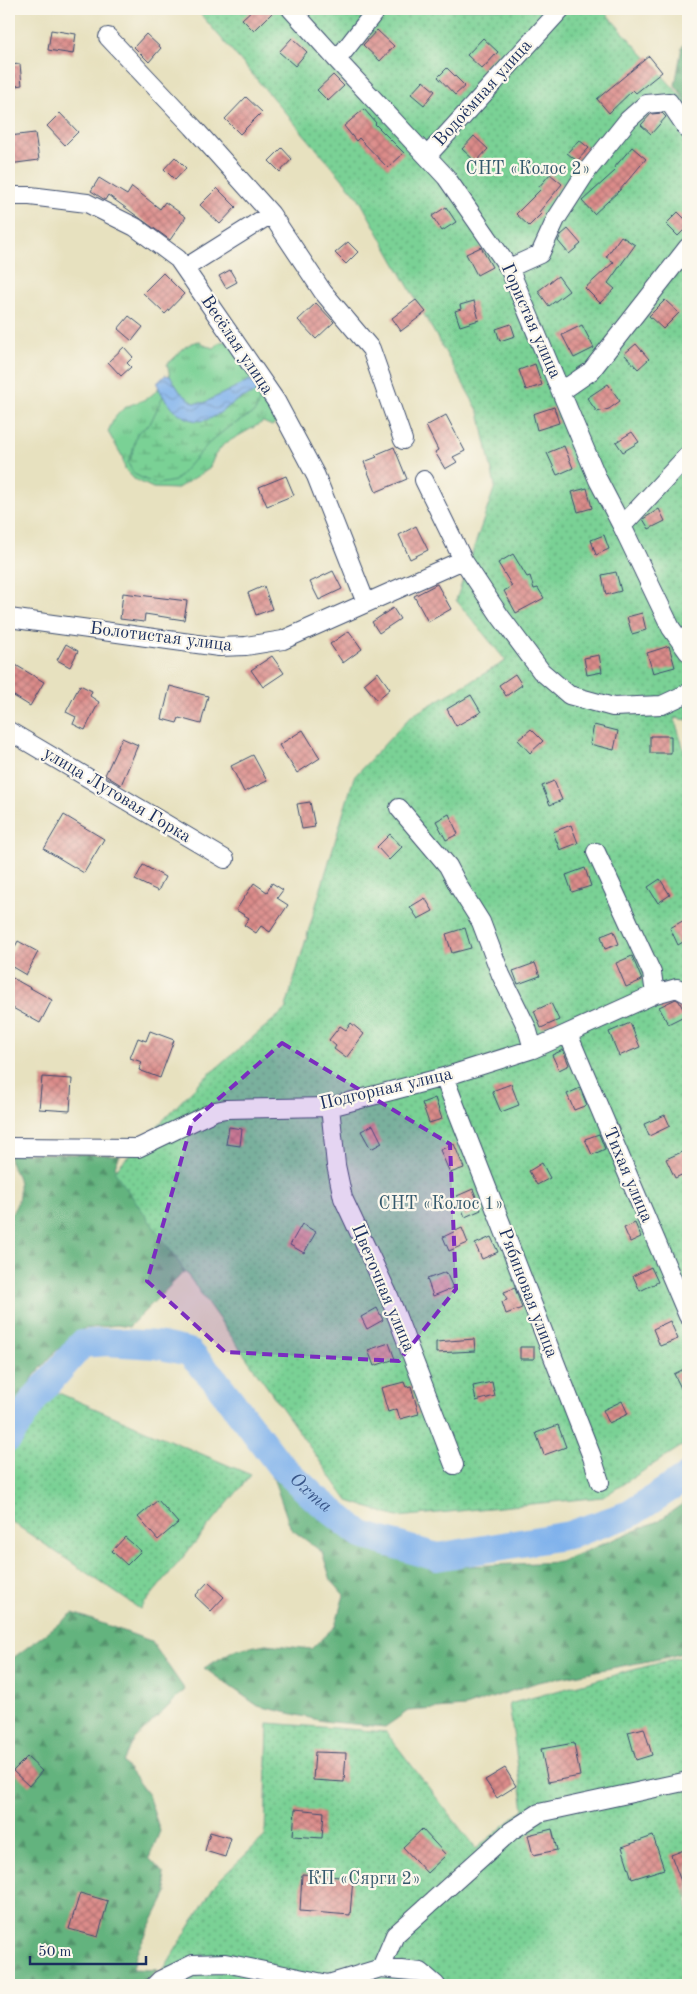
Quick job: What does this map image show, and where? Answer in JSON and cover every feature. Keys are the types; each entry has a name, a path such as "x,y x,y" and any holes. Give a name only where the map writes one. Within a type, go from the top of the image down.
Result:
{"street":[{"name":"Гористая улица","path":"292,9 446,177 510,268 598,480 671,628 687,645"},
{"path":"337,60 377,9"},
{"name":"Водоёмная улица","path":"427,156 561,9"},
{"path":"108,36 271,214 323,292 371,349 402,440"},
{"path":"510,268 540,254 556,219 587,171 628,120 646,104 669,102 688,130"},
{"name":"Весёлая улица","path":"9,196 30,196 87,203 135,227 178,259 276,401 316,476 366,603"},
{"path":"185,268 271,214"},
{"path":"562,391 591,371 688,247"},
{"path":"622,526 688,455"},
{"path":"424,480 462,560 500,616 542,670 569,694 612,707 662,705 688,693"},
{"name":"Болотистая улица","path":"9,618 219,647 246,646 283,640 462,560"},
{"name":"улица Луговая Горка","path":"9,732 225,859"},
{"path":"399,808 448,866 459,888 481,922 501,975 526,1028 533,1050"},
{"path":"596,852 652,973 656,994"},
{"name":"Подгорная улица","path":"9,1147 138,1148 215,1111 226,1109 330,1107 444,1077 533,1050 656,994 677,988 688,994"},
{"name":"Тихая улица","path":"568,1034 688,1316"},
{"name":"Рябиновая улица","path":"444,1077 592,1457 600,1482"},
{"name":"Цветочная улица","path":"330,1107 336,1165 343,1198 389,1296 454,1465"},
{"path":"381,1968 395,1935 512,1831 539,1813 688,1781"},
{"path":"155,1985 160,1980 193,1964 225,1963 328,1984 381,1968 421,1972 436,1985"}],"highlighted area":[{"path":"282,1043 450,1144 456,1289 399,1361 225,1352 147,1281 192,1122"}],"green space":[{"name":"СНТ «Колос 1»","path":"196,9 602,9 688,104 688,720 674,718 688,762 688,1442 603,1497 397,1517 348,1501 114,1171 200,1082 285,1010 354,777 411,716 506,661 456,600 495,486 479,412 358,197"},
{"path":"688,38 688,104 675,85 682,47"},
{"path":"199,341 206,346 214,348 220,342 227,341 251,374 250,380 204,403 194,403 180,392 170,376 167,364 185,347"},
{"path":"158,388 181,415 259,390 274,410 277,422 272,426 263,422 224,444 215,455 209,469 176,489 153,488 134,479 125,469 122,456 108,432 120,412 126,407 146,399"},
{"path":"259,390 259,402 255,412 226,429 208,444 175,481 158,484 134,474 128,463 137,433 150,424 163,396 173,408 222,411 236,401"},
{"path":"9,1153 120,1155 115,1166 121,1176 201,1255 129,1327 117,1325 83,1329 55,1352 34,1376 9,1420 9,1215 17,1203 19,1189 17,1175 11,1165"},
{"path":"54,1391 251,1475 140,1609 9,1520 9,1453"},
{"path":"271,1472 304,1504 355,1547 445,1567 559,1562 658,1521 688,1500 688,1651 669,1657 538,1682 465,1707 408,1711 385,1727 323,1721 258,1706 204,1668 234,1650 266,1644 311,1649 335,1626 344,1595 331,1580 322,1552 291,1529"},
{"path":"73,1613 151,1641 185,1690 134,1740 123,1762 148,1795 160,1831 149,1858 163,1873 167,1893 136,1954 133,1969 158,1970 143,1985 9,1985 9,1661"},
{"name":"КП «Сярги 2»","path":"688,1655 688,1985 149,1985 162,1972 216,1883 265,1836 268,1723 386,1732 476,1849 524,1809 509,1704"}],"water":[{"path":"165,375 170,376 180,392 194,403 204,403 250,380 255,381 259,390 238,400 209,419 192,420 177,412 164,398 157,383"}],"building":[{"path":"253,9 276,9 254,31 242,19"},
{"path":"51,30 76,34 73,54 48,50"},
{"path":"377,30 394,46 380,61 363,45"},
{"path":"146,34 161,48 149,62 134,47"},
{"path":"292,38 307,52 295,66 279,52"},
{"path":"483,38 498,52 482,69 467,55"},
{"path":"649,56 662,72 636,93 633,90 609,113 597,99"},
{"path":"20,64 22,85 9,87 9,65"},
{"path":"447,68 465,86 455,95 438,77"},
{"path":"333,75 344,86 328,101 317,90"},
{"path":"423,81 435,91 424,105 411,94"},
{"path":"246,97 262,112 240,134 225,119"},
{"path":"364,109 375,124 404,153 388,168 359,138 356,141 344,126"},
{"path":"60,113 78,132 65,145 47,126"},
{"path":"662,113 666,117 651,134 641,125 651,114"},
{"path":"35,133 39,160 9,164 9,136"},
{"path":"474,136 488,149 476,162 462,149"},
{"path":"579,140 589,148 577,161 567,153"},
{"path":"632,147 646,159 619,191 594,214 582,201 615,171 613,169"},
{"path":"282,148 292,159 280,172 269,161"},
{"path":"175,157 186,168 175,180 164,169"},
{"path":"550,174 562,184 539,212 541,214 529,226 516,214 540,190 538,188"},
{"path":"99,178 127,195 132,187 160,209 165,202 186,217 170,240 108,195 105,200 91,191"},
{"path":"217,188 236,207 220,224 200,205"},
{"path":"446,207 456,222 442,231 432,216"},
{"path":"678,212 688,222 688,226 678,236 666,224"},
{"path":"568,229 581,244 569,254 558,241 561,235"},
{"path":"621,236 635,245 608,283 615,289 600,303 585,288 614,262 606,257"},
{"path":"348,242 358,252 346,264 335,253"},
{"path":"481,247 492,267 477,275 466,254"},
{"path":"230,270 237,282 226,288 219,276"},
{"path":"163,273 184,294 165,314 143,293"},
{"path":"558,276 569,291 549,306 538,291"},
{"path":"416,300 426,312 401,331 392,318"},
{"path":"665,300 679,313 663,329 649,316"},
{"path":"474,301 479,320 460,326 455,311 461,309 460,305"},
{"path":"316,303 334,322 316,339 298,320"},
{"path":"129,316 143,327 132,341 118,329"},
{"path":"511,324 515,336 500,341 496,329"},
{"path":"582,325 594,348 574,358 562,335"},
{"path":"636,344 649,359 638,369 624,354"},
{"path":"124,347 133,357 127,363 131,367 121,376 108,362"},
{"path":"535,364 542,385 526,390 519,370"},
{"path":"608,384 620,401 609,409 597,412 587,398"},
{"path":"554,407 559,423 537,430 533,414"},
{"path":"446,415 465,451 453,457 457,462 445,469 435,452 438,450 426,426"},
{"path":"632,432 639,442 623,452 616,442"},
{"path":"564,446 573,468 557,475 547,453"},
{"path":"394,447 407,479 376,492 364,462"},
{"path":"286,476 294,495 267,506 259,487"},
{"path":"587,488 592,508 578,512 572,492"},
{"path":"659,509 665,521 649,529 643,519"},
{"path":"416,526 428,550 410,559 399,535"},
{"path":"604,535 609,549 596,555 591,540"},
{"path":"513,554 527,577 530,576 534,589 538,588 544,598 516,613 504,591 512,586 498,563"},
{"path":"333,571 342,589 319,600 310,582"},
{"path":"616,572 621,591 606,595 602,575"},
{"path":"437,584 451,609 428,622 414,596"},
{"path":"264,586 272,609 256,615 248,593"},
{"path":"123,593 187,601 184,620 145,614 144,622 120,619"},
{"path":"393,608 400,619 379,633 372,622"},
{"path":"642,613 646,630 632,634 627,617"},
{"path":"349,631 362,649 343,663 330,644"},
{"path":"66,644 78,651 70,667 57,660"},
{"path":"669,646 675,667 653,673 647,653"},
{"path":"599,655 602,672 587,675 584,658"},
{"path":"272,656 284,673 263,687 251,670"},
{"path":"9,661 44,682 30,706 9,693"},
{"path":"378,672 390,689 377,700 364,684"},
{"path":"515,674 522,685 506,696 499,685"},
{"path":"80,685 92,691 90,696 99,702 85,730 73,724 76,717 66,712"},
{"path":"170,686 208,696 201,724 179,718 177,723 162,719"},
{"path":"471,695 481,712 456,726 447,709"},
{"path":"594,725 618,731 614,750 590,744"},
{"path":"531,729 543,741 530,753 518,740"},
{"path":"303,730 320,758 297,773 279,745"},
{"path":"650,736 671,736 671,753 650,753"},
{"path":"122,738 138,745 121,785 105,775"},
{"path":"253,755 267,781 244,792 231,766"},
{"path":"554,781 562,800 550,805 542,786"},
{"path":"310,802 315,827 302,829 297,804"},
{"path":"449,814 458,834 446,840 436,821"},
{"path":"64,815 104,839 84,873 44,849"},
{"path":"571,825 578,843 560,850 553,832"},
{"path":"390,834 402,847 389,860 377,847"},
{"path":"143,865 165,877 158,891 135,880"},
{"path":"585,868 591,886 572,892 566,875"},
{"path":"660,879 670,895 658,903 648,887"},
{"path":"254,883 267,892 272,883 283,890 277,898 288,905 270,932 261,926 256,933 244,925 249,918 236,910"},
{"path":"425,898 433,911 418,919 410,907"},
{"path":"688,918 688,939 678,945 670,928"},
{"path":"465,928 471,948 452,953 446,934"},
{"path":"614,931 619,944 605,949 601,936"},
{"path":"18,941 38,952 26,975 9,965 9,958"},
{"path":"632,956 642,980 626,987 616,963"},
{"path":"535,963 540,976 518,984 513,971"},
{"path":"9,976 52,1000 40,1023 9,1006"},
{"path":"676,999 686,1015 668,1024 659,1007"},
{"path":"551,1003 559,1020 541,1028 534,1011"},
{"path":"351,1023 364,1034 346,1058 334,1049 336,1046 329,1040 340,1026 346,1030"},
{"path":"630,1023 640,1047 619,1056 609,1032"},
{"path":"150,1031 174,1040 160,1078 139,1070 142,1062 130,1058 138,1038 146,1041"},
{"path":"563,1050 569,1065 559,1070 552,1055"},
{"path":"42,1077 72,1079 70,1111 39,1109"},
{"path":"511,1084 519,1105 501,1112 492,1091"},
{"path":"580,1088 587,1105 574,1110 567,1094"},
{"path":"435,1098 442,1119 429,1123 422,1103"},
{"path":"665,1115 670,1126 649,1136 644,1124"},
{"path":"373,1125 382,1143 371,1149 361,1131"},
{"path":"229,1127 242,1129 240,1146 226,1144"},
{"path":"599,1134 605,1149 592,1155 585,1139"},
{"path":"454,1144 464,1168 450,1173 440,1150"},
{"path":"684,1151 688,1160 688,1172 675,1178 666,1159"},
{"path":"542,1163 550,1178 537,1185 529,1171"},
{"path":"473,1189 481,1210 465,1217 457,1196"},
{"path":"635,1223 641,1237 630,1242 624,1228"},
{"path":"302,1224 316,1232 304,1253 290,1245"},
{"path":"462,1228 468,1243 449,1251 443,1237"},
{"path":"491,1237 498,1252 482,1259 475,1244"},
{"path":"651,1267 658,1282 640,1291 633,1276"},
{"path":"446,1272 453,1288 433,1296 427,1279"},
{"path":"515,1288 522,1308 506,1314 502,1302 507,1300 504,1292"},
{"path":"377,1308 383,1320 367,1329 361,1317"},
{"path":"670,1321 678,1339 660,1346 653,1329"},
{"path":"474,1339 475,1351 436,1353 436,1342"},
{"path":"389,1343 395,1359 374,1366 368,1350"},
{"path":"520,1347 534,1347 534,1359 520,1359"},
{"path":"688,1367 688,1402 674,1374"},
{"path":"404,1382 406,1387 411,1386 419,1414 400,1419 397,1409 388,1412 381,1388"},
{"path":"492,1382 495,1396 476,1401 473,1386"},
{"path":"622,1401 628,1414 609,1423 603,1410"},
{"path":"558,1425 566,1447 544,1455 536,1433"},
{"path":"158,1500 178,1523 158,1540 138,1517"},
{"path":"125,1537 141,1551 127,1565 112,1551"},
{"path":"208,1582 224,1597 211,1611 195,1596"},
{"path":"644,1728 652,1755 636,1760 628,1732"},
{"path":"574,1743 580,1776 548,1782 541,1749"},
{"path":"315,1752 346,1753 344,1782 313,1780"},
{"path":"27,1757 42,1771 29,1786 13,1771"},
{"path":"505,1768 516,1786 497,1798 485,1780"},
{"path":"295,1809 324,1812 322,1838 293,1836"},
{"path":"422,1829 446,1855 427,1873 403,1847"},
{"path":"552,1829 557,1850 533,1855 528,1835"},
{"path":"210,1832 231,1838 225,1857 205,1851"},
{"path":"653,1836 664,1869 632,1879 622,1847"},
{"path":"684,1850 688,1860 687,1897 671,1855"},
{"path":"302,1874 353,1878 350,1915 300,1911"},
{"path":"80,1893 108,1901 98,1937 69,1929"}],"waterway":[{"name":"Охта","path":"9,1438 35,1398 82,1344 106,1342 157,1345 189,1352 215,1380 279,1464 314,1497 362,1535 437,1557 569,1535 630,1514 688,1476"}],"park label":[{"name":"СНТ «Колос 2»","path":"528,169"}]}
